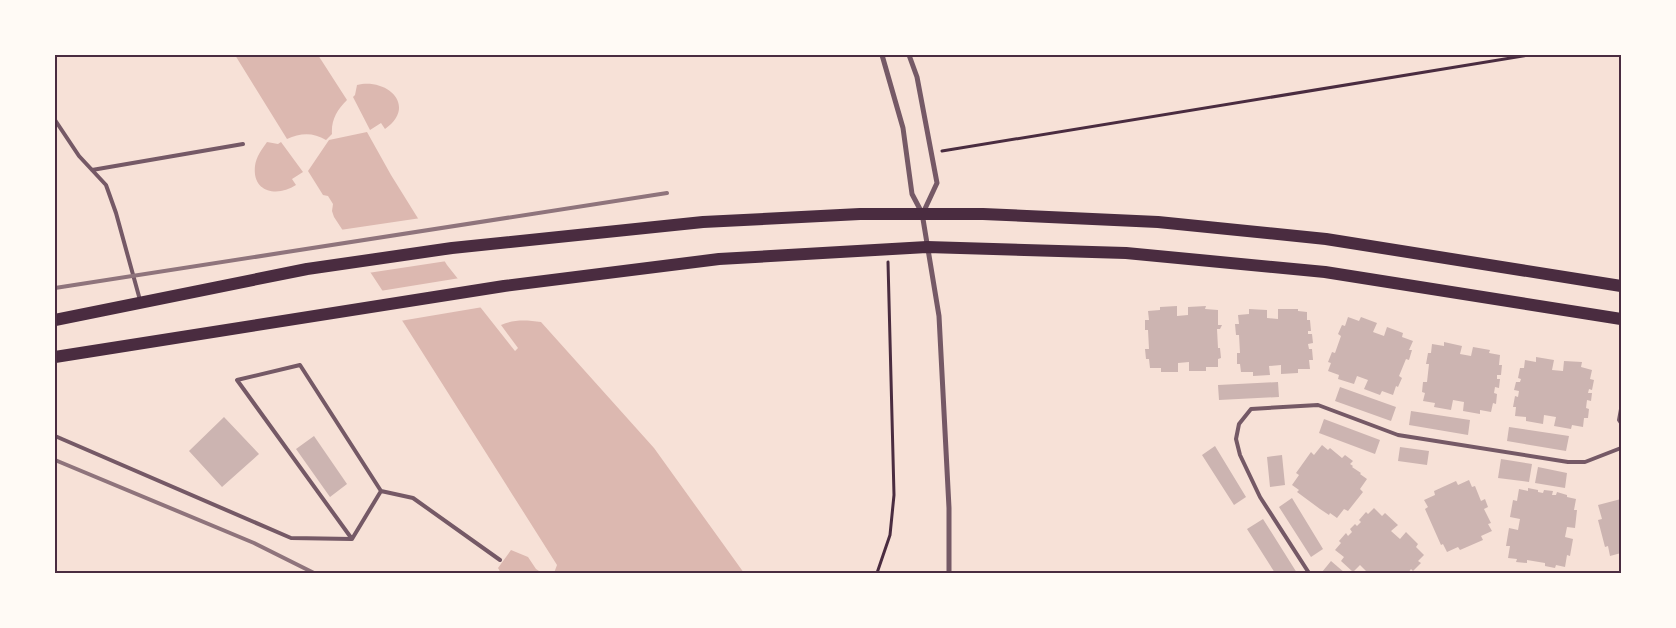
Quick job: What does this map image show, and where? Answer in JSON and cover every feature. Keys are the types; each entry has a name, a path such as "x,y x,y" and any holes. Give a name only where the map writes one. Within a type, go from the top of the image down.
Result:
{"main road":[{"path":"55,320 307,269 452,248 703,222 860,214 993,214 1180,224 1326,239 1621,286"},
{"path":"55,356 504,286 718,260 927,248 1126,253 1325,272 1621,319"}],"street":[{"path":"882,55 902,128 912,194 922,213 939,316 949,508 949,573"},
{"path":"909,55 917,77 937,183 922,213"}],"lane":[{"path":"55,120 79,156 106,185 116,213 141,303"},
{"path":"92,170 242,144"},
{"path":"352,539 237,380 300,365 382,491 413,498 500,560"},
{"path":"1309,573 1260,497 1240,455 1236,439 1239,424 1251,408 1318,405 1398,434 1568,462 1585,462 1621,448"},
{"path":"1621,409 1619,420 1621,423"},
{"path":"55,436 291,538 352,539"},
{"path":"352,539 382,491"}],"path":[{"path":"931,152 1529,55"},
{"path":"877,573 890,536 894,495 889,267 886,250"}],"shaded area":[{"path":"235,55 318,55 347,100 335,116 332,134 326,140 306,134 287,139"},
{"path":"373,84 382,87 390,91 396,98 399,105 398,113 394,121 385,129 381,123 370,130 353,97 357,85"},
{"path":"367,132 391,175 447,265 515,351 518,348 501,325 521,320 541,322 654,448 744,573 554,573 557,565 405,325 334,217 332,211 333,204 328,196 323,195 308,171 329,140"},
{"path":"267,142 278,144 281,142 303,172 292,179 296,185 289,189 282,191 268,190 258,182 255,175 255,166"},
{"path":"511,550 528,557 536,569 542,573 501,573 498,568"}],"pier":[{"path":"421,218 447,261 368,273 340,230"},
{"path":"460,278 483,307 400,321 380,291"}],"building":[{"path":"1177,306 1177,316 1188,315 1188,307 1206,306 1205,309 1218,310 1218,325 1222,325 1220,329 1217,329 1218,348 1220,348 1221,358 1218,359 1218,367 1206,367 1206,371 1189,371 1189,362 1178,363 1178,372 1161,372 1161,368 1150,368 1149,359 1146,359 1145,349 1149,349 1148,330 1145,330 1145,320 1149,320 1148,311 1160,310 1160,307"},
{"path":"1249,309 1267,310 1267,318 1278,319 1278,309 1298,309 1298,311 1307,312 1307,320 1310,320 1311,331 1308,331 1308,334 1312,334 1313,343 1308,344 1309,349 1312,349 1313,360 1309,360 1310,369 1298,369 1298,373 1281,374 1281,365 1269,366 1270,375 1253,376 1253,372 1241,372 1240,364 1237,364 1237,353 1240,353 1239,335 1236,335 1235,324 1239,324 1238,315 1249,314"},
{"path":"1348,317 1359,321 1361,317 1377,323 1373,332 1384,336 1387,327 1403,333 1402,337 1413,341 1409,350 1412,350 1409,360 1406,359 1399,376 1402,378 1398,387 1396,386 1393,395 1382,391 1380,395 1364,389 1368,380 1357,376 1354,384 1338,379 1339,375 1328,371 1331,363 1328,362 1332,352 1335,353 1341,336 1338,334 1342,325 1345,326"},
{"path":"1444,342 1462,346 1460,354 1471,356 1473,347 1490,350 1489,353 1500,355 1501,375 1497,375 1497,379 1500,379 1499,388 1495,387 1494,393 1497,394 1496,404 1493,403 1491,412 1480,410 1480,414 1463,411 1464,402 1453,400 1451,410 1434,407 1435,403 1423,401 1425,393 1422,392 1423,382 1427,382 1429,364 1426,364 1428,353 1431,353 1432,344 1444,346"},
{"path":"1536,357 1554,360 1552,370 1563,371 1564,361 1582,362 1581,367 1592,370 1590,379 1594,380 1592,390 1589,389 1588,393 1592,393 1591,401 1587,400 1588,418 1584,418 1583,427 1572,425 1571,429 1554,426 1556,417 1544,415 1543,424 1526,421 1526,417 1515,416 1516,407 1513,407 1515,396 1518,397 1519,391 1514,390 1516,382 1520,382 1521,379 1518,378 1520,368 1524,368 1525,360 1536,362"},
{"path":"1278,382 1279,397 1219,400 1218,385"},
{"path":"1340,387 1396,407 1391,421 1335,401"},
{"path":"1411,411 1470,420 1468,435 1409,425"},
{"path":"224,417 259,454 222,487 189,451"},
{"path":"1324,419 1380,440 1375,454 1319,433"},
{"path":"1509,427 1569,436 1566,451 1507,441"},
{"path":"314,436 347,484 330,497 296,449"},
{"path":"1322,445 1328,450 1330,448 1342,458 1345,455 1353,461 1350,464 1352,467 1367,479 1360,489 1363,492 1348,511 1344,509 1337,518 1320,509 1297,492 1299,490 1292,485 1299,475 1296,473 1311,452 1314,455"},
{"path":"1215,446 1246,497 1234,505 1202,455"},
{"path":"1400,447 1429,451 1427,465 1398,461"},
{"path":"1282,455 1285,485 1270,487 1267,457"},
{"path":"1501,459 1532,464 1529,482 1498,478"},
{"path":"1538,467 1567,473 1565,488 1535,483"},
{"path":"1469,480 1472,487 1475,486 1481,501 1485,499 1488,507 1484,509 1491,523 1488,524 1492,531 1481,536 1483,540 1460,550 1458,547 1447,552 1443,544 1441,545 1425,509 1428,507 1424,500 1435,495 1434,491 1456,481 1458,485"},
{"path":"1528,488 1543,493 1544,490 1553,491 1552,495 1556,495 1557,492 1576,499 1574,510 1577,510 1575,528 1567,527 1565,537 1573,539 1570,556 1567,555 1565,567 1556,565 1555,568 1545,566 1545,563 1527,560 1527,563 1516,562 1517,559 1508,558 1510,546 1506,546 1509,528 1518,530 1520,519 1510,517 1513,500 1517,501 1519,489 1528,491"},
{"path":"1292,498 1323,549 1311,557 1279,507"},
{"path":"1621,499 1621,553 1610,556 1608,546 1605,547 1598,520 1602,519 1598,505"},
{"path":"1374,508 1382,516 1385,513 1398,525 1391,531 1400,539 1406,532 1418,544 1416,547 1424,555 1418,561 1421,563 1413,571 1411,569 1408,573 1368,573 1360,565 1353,572 1341,561 1344,557 1335,550 1341,543 1339,541 1346,533 1348,536 1352,532 1350,529 1355,524 1357,526 1361,522 1359,520 1366,512 1368,514"},
{"path":"1263,519 1297,573 1275,573 1247,529"},
{"path":"1331,561 1345,573 1323,573"}],"railway":[{"path":"55,288 667,193"},
{"path":"55,460 254,543 314,573"}]}
